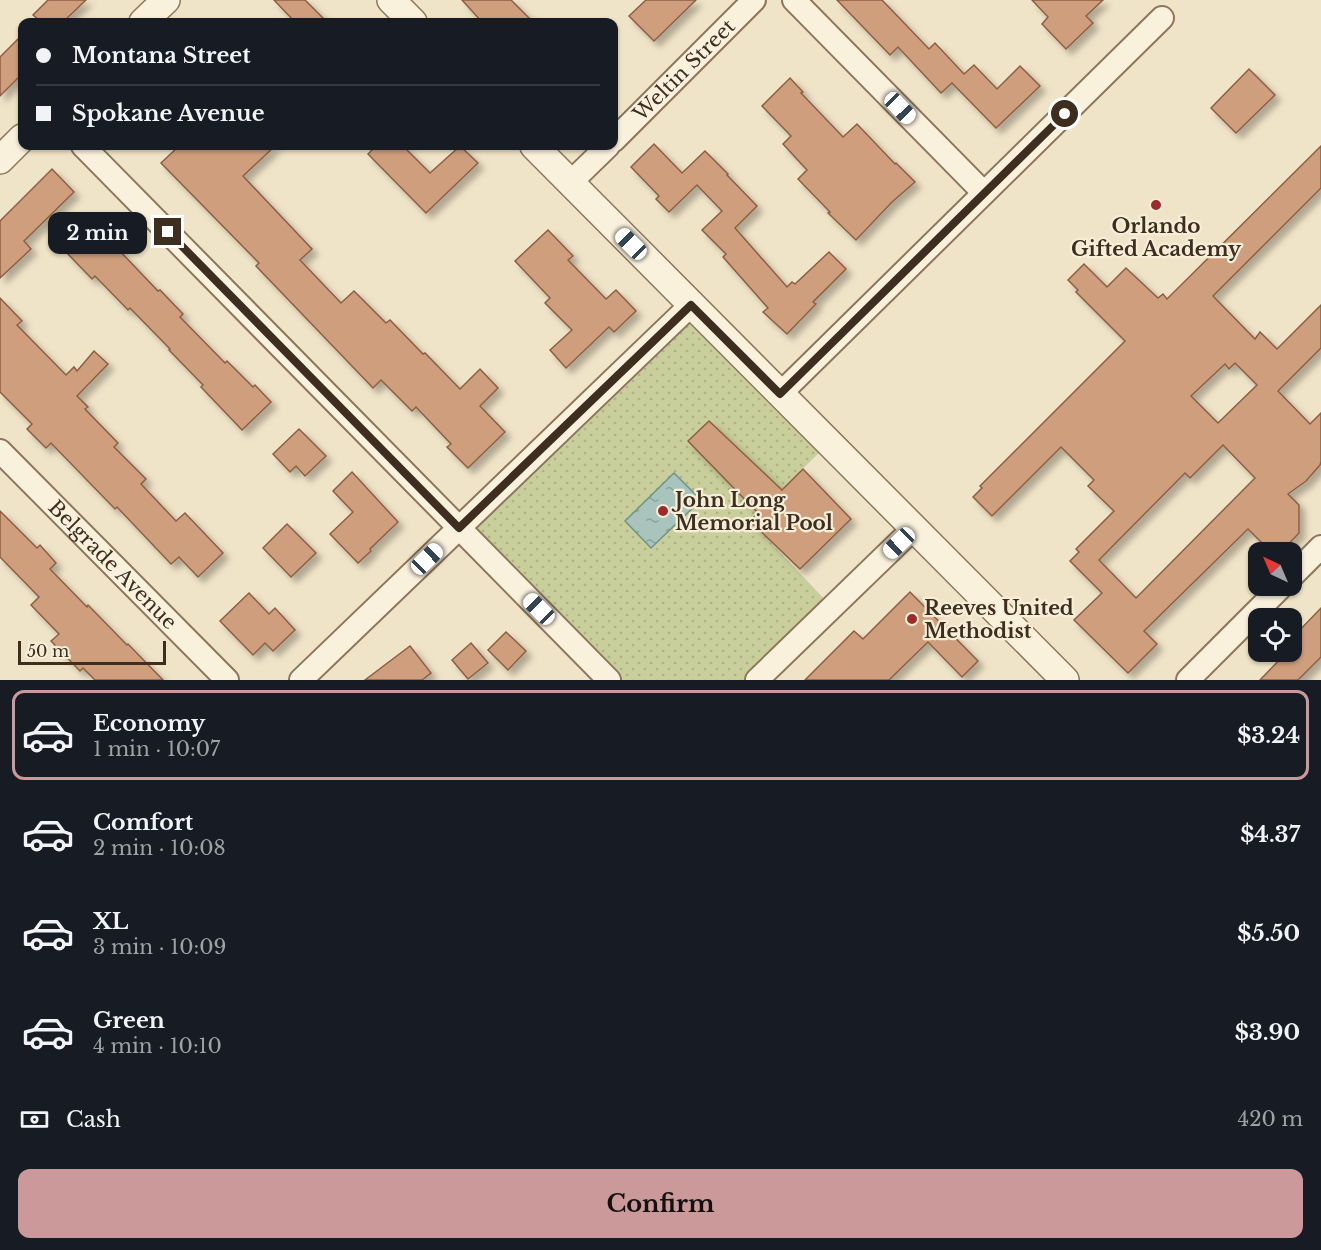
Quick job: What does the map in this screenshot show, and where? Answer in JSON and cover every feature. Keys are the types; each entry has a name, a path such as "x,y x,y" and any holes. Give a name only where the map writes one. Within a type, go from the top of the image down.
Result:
{"street":[{"path":"147,18 166,0"},
{"path":"391,0 409,18"},
{"name":"Weltin Street","path":"618,136 754,0"},
{"path":"794,0 984,193"},
{"path":"780,394 1162,18"},
{"path":"0,160 18,142"},
{"path":"87,150 609,680"},
{"path":"538,150 1065,680"},
{"path":"570,183 604,150"},
{"path":"301,680 691,305"},
{"name":"Belgrade Avenue","path":"0,451 226,680"},
{"path":"757,680 913,529"},
{"path":"1302,566 1321,547"},
{"path":"1188,680 1272,596"}],"green space":[{"path":"691,305 829,443 750,521 832,607 757,680 609,680 459,528"}],"water":[{"name":"John Long Memorial Pool","path":"674,473 701,500 651,548 625,521"}],"building":[{"path":"48,0 86,0 67,18 36,18 33,15"},
{"path":"274,0 305,0 323,18 291,18"},
{"path":"462,0 511,0 529,18 478,18"},
{"path":"646,0 696,0 654,41 629,16"},
{"path":"837,0 882,0 929,49 935,43 964,74 974,65 997,89 1020,66 1040,86 996,128 952,83 941,93 898,47 890,55"},
{"path":"1032,0 1103,0 1086,16 1093,23 1066,49 1042,24 1048,17"},
{"path":"18,39 18,78 0,96 0,57"},
{"path":"1249,69 1275,95 1236,133 1211,108"},
{"path":"790,78 803,92 801,93 843,137 857,124 915,182 892,202 856,240 798,179 807,170 783,144 791,136 762,106"},
{"path":"654,144 682,173 705,151 728,174 757,206 735,228 787,287 792,282 795,284 829,252 846,269 813,302 816,304 787,334 763,312 768,308 723,257 726,254 702,230 722,211 697,185 669,212 656,199 659,196 631,167"},
{"path":"1321,146 1321,188 1213,296 1255,339 1260,332 1277,349 1321,305 1321,348 1278,391 1310,424 1321,413 1320,465 1306,481 1288,494 1299,505 1299,533 1290,542 1261,542 1248,529 1144,631 1157,644 1128,673 1074,620 1102,593 1070,561 1079,552 1076,549 1114,511 1088,486 1094,480 1061,447 992,516 973,497 982,488 980,486 1125,341 1076,292 1078,290 1068,280 1084,264 1107,287 1126,268 1158,298 1163,294 1167,299","holes":["1235,363 1257,385 1218,423 1191,396 1225,364 1229,369","1223,445 1255,478 1136,598 1099,560 1185,473 1190,478"]},
{"path":"175,150 271,150 243,176 312,249 300,260 341,303 354,291 386,323 390,320 460,389 480,369 498,388 480,406 505,432 468,468 447,447 451,444 416,407 412,411 381,380 373,388 256,266 259,263 161,163"},
{"path":"372,150 407,150 430,173 456,150 464,150 478,163 426,213 368,154"},
{"path":"52,169 74,192 24,241 31,249 0,278 0,221"},
{"path":"95,225 183,314 180,317 225,363 227,361 271,402 242,430 130,308 128,310 95,276 92,279 66,252"},
{"path":"548,230 573,256 568,260 606,299 616,290 636,311 614,332 609,327 566,368 550,350 572,330 545,303 550,298 515,261"},
{"path":"0,298 22,321 17,325 66,375 74,367 77,371 94,351 108,364 77,396 88,407 85,409 118,443 114,447 146,479 141,484 176,521 185,513 223,553 198,577 179,557 171,564 51,443 46,448 27,429 32,424 0,392"},
{"path":"709,421 782,490 803,469 851,519 800,569 750,521 758,513 688,441"},
{"path":"299,429 326,456 305,476 296,466 290,472 273,454"},
{"path":"352,472 398,522 358,563 330,534 353,512 333,491"},
{"path":"0,511 37,548 40,545 56,563 50,569 163,680 95,680 83,668 80,671 51,641 59,634 31,605 39,597 0,557"},
{"path":"287,524 316,553 291,577 263,548"},
{"path":"910,592 978,661 962,677 928,642 889,680 805,680 854,631 863,639"},
{"path":"249,593 269,614 275,608 295,630 273,651 265,643 253,655 220,621"},
{"path":"1321,608 1321,657 1298,680 1260,680 1277,662 1302,662 1302,628"},
{"path":"506,632 526,651 508,670 488,650"},
{"path":"471,643 488,663 468,679 452,660"},
{"path":"410,646 431,673 422,680 365,680"}],"place":[{"name":"Orlando Gifted Academy","path":"1156,205"},
{"name":"John Long Memorial Pool","path":"663,511"},
{"name":"Reeves United Methodist","path":"912,619"}],"route":[{"path":"168,232 459,528 691,305 780,394 1065,114"}]}
